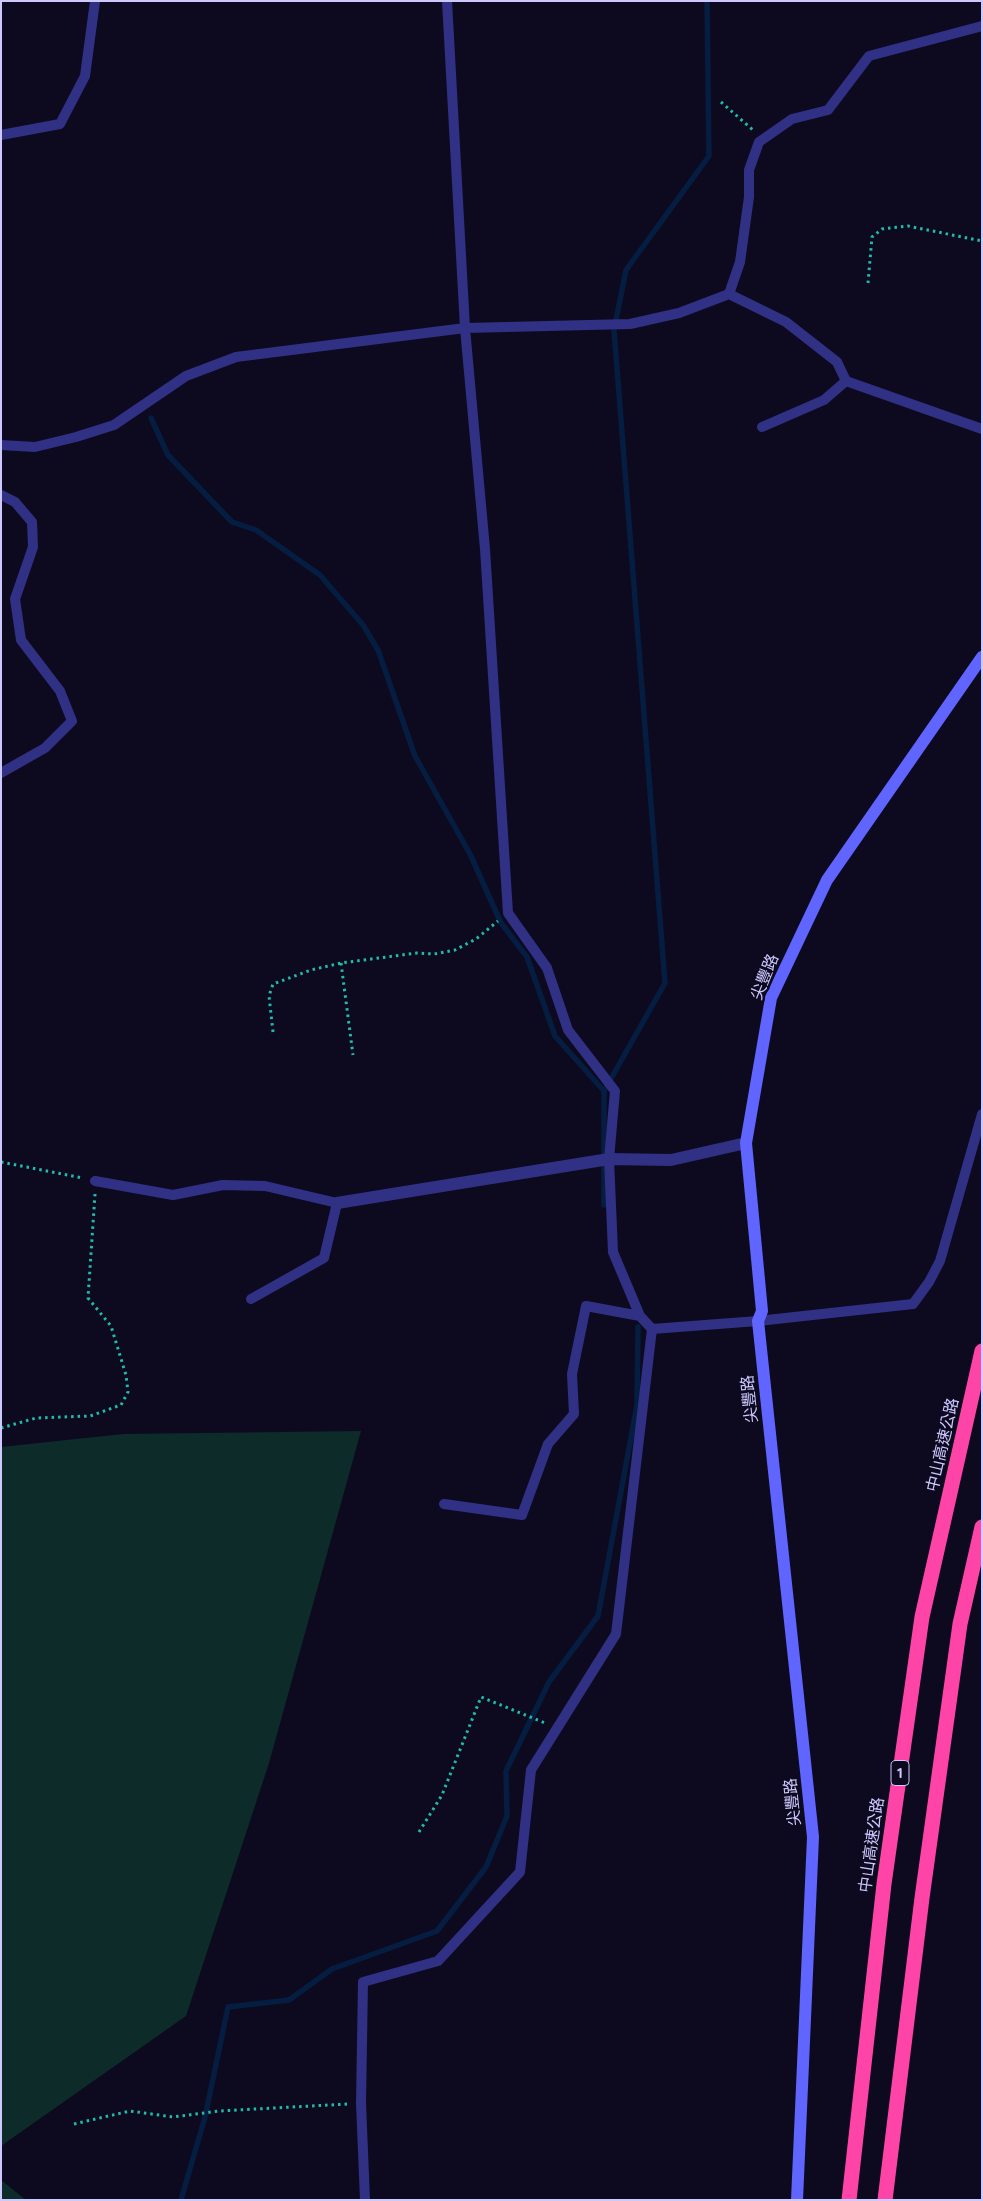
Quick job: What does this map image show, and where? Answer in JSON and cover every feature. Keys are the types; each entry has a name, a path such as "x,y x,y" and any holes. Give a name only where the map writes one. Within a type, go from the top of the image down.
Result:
{"highway":[{"name":"中山高速公路","path":"849,2200 884,1884 922,1616 982,1351"},
{"path":"885,2200 922,1898 960,1624 982,1527"}],"street":[{"name":"尖豐路","path":"797,2200 813,1837 758,1321 762,1311 746,1143 771,998 827,880 982,657"},
{"path":"337,1203 607,1160 671,1160 746,1143"}],"lane":[{"path":"1,135 60,124 85,76 95,1"},
{"path":"447,1 465,328 485,549 508,913 547,968 568,1030 604,1075 614,1091 607,1160 613,1252 640,1316 652,1328 758,1321 913,1304 929,1282 940,1261 982,1114"},
{"path":"729,294 740,262 749,197 750,170 759,142 792,119 828,110 869,56 982,26"},
{"path":"1,445 35,447 76,438 114,425 186,376 236,357 465,328 630,324 679,313 729,294 786,322 837,362 846,381 982,429"},
{"path":"762,427 824,400 846,381"},
{"path":"1,495 15,502 32,522 33,546 15,599 21,640 60,692 72,721 45,748 1,773"},
{"path":"95,1181 173,1195 223,1185 265,1186 337,1203 324,1258 251,1299"},
{"path":"444,1504 522,1515 548,1444 574,1414 572,1374 586,1306 640,1316"},
{"path":"364,2200 362,2103 363,1982 438,1961 520,1872 531,1770 616,1634 652,1328"}],"path":[{"path":"721,102 763,139"},
{"path":"868,283 872,238 882,229 908,226 982,241"},
{"path":"273,1032 269,996 273,984 311,970 341,963 417,953 434,954 455,950 476,939 508,913"},
{"path":"341,963 353,1055"},
{"path":"1,1162 95,1181 88,1298 111,1326 126,1375 128,1392 121,1405 90,1416 36,1418 1,1428"},
{"path":"419,1832 442,1795 481,1698 540,1721"},
{"path":"74,2124 130,2111 173,2117 219,2111 362,2103"}],"green space":[{"path":"361,1431 269,1763 186,2016 1,2146 1,1447 123,1434"},
{"path":"1,2180 26,2200 1,2200"}],"waterway":[{"path":"604,1205 604,1091 665,983 614,330 626,270 709,156 707,1"},
{"path":"151,418 168,455 232,522 256,530 320,575 363,625 378,650 415,756 470,854 501,923 527,957 555,1036 604,1091"},
{"path":"181,2200 205,2117 228,2007 289,2000 332,1969 437,1931 486,1867 507,1816 506,1771 549,1682 598,1616 637,1405 638,1327"}]}
